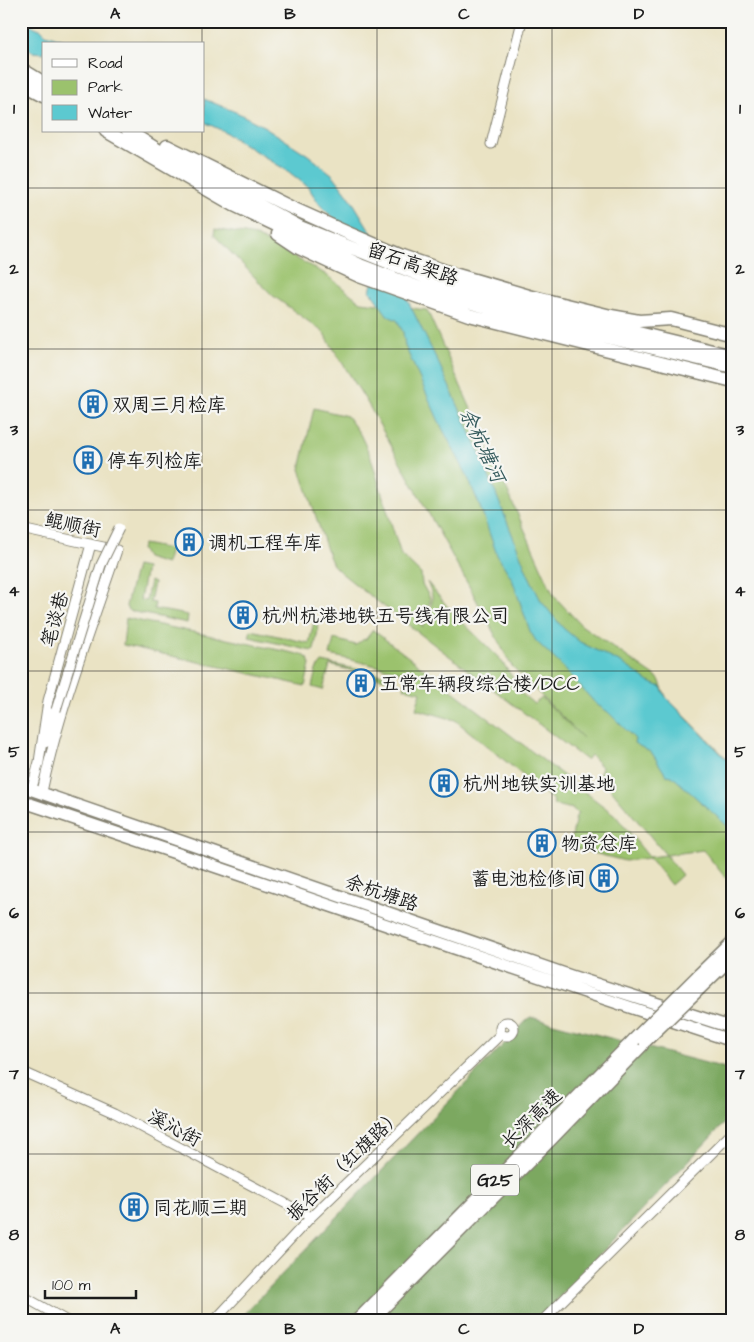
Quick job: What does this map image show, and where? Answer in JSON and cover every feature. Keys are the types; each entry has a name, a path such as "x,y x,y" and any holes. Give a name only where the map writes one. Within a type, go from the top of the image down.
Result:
{"highway":[{"path":"21,69 42,82"},
{"path":"21,83 42,94"},
{"name":"留石高架路","path":"108,132 234,205 360,265 420,288 543,322 733,367"},
{"name":"留石高架路","path":"130,132 166,155 300,227 405,269 474,292 733,356"},
{"path":"137,132 290,208 402,256 454,274 529,296 610,316 639,321 671,319 733,335"},
{"path":"234,205 299,248 359,276 469,315 597,349 733,381"},
{"name":"长深高速","path":"357,1321 715,966 733,940"},
{"name":"长深高速","path":"715,966 733,957"},
{"name":"长深高速","path":"370,1321 552,1138 640,1041"}],"main road":[{"name":"余杭塘路","path":"32,789 571,976 733,1028"},
{"name":"余杭塘路","path":"21,801 489,961 733,1041"}],"street":[{"path":"491,144 522,21"},
{"name":"笔谈巷","path":"32,789 101,565 119,528"},
{"name":"鲲顺街","path":"21,529 117,550"},
{"name":"笔谈巷","path":"39,762 48,701 91,544"},
{"name":"笔谈巷","path":"32,789 49,759 117,550"},
{"name":"笔谈巷","path":"49,759 56,710"},
{"name":"振谷街（红旗路）","path":"214,1321 311,1217 501,1034"},
{"name":"溪沁街","path":"21,1071 115,1113 311,1217"},
{"path":"542,1321 733,1132"},
{"path":"24,1296 67,1321"}],"green space":[{"path":"215,229 256,236 325,274 361,302 427,310 554,596 581,625 659,679 666,697 733,765 733,887 703,850 666,855 599,775 602,767 591,755 586,760 365,592 333,565 300,469 314,408 347,416 360,434 370,455 401,555 421,574 422,584 430,598 430,603 419,624 423,627 432,601 427,582 452,612 500,659 513,678 514,687 534,704 542,698 583,738 511,665 368,404 323,332 272,295 214,235"},
{"path":"143,544 170,549 166,564 146,558 141,549"},
{"path":"136,566 146,568 140,600 146,601 150,581 154,583 150,602 155,603 154,609 188,615 187,623 127,609 126,606"},
{"path":"315,617 318,630 314,650 312,651 249,637 251,630 309,643"},
{"path":"126,618 303,655 308,658 310,665 305,686 123,645"},
{"path":"373,630 615,815 649,857 666,855 682,875 671,885 649,858 625,861 570,847 578,814 573,809 554,805 553,800 455,720 416,709 421,692 404,688 406,681 404,674 330,655 334,639 356,645 365,640"},
{"path":"322,662 394,677 397,682 330,665 323,690 312,687 316,670"},
{"path":"530,1017 733,1070 733,1114 537,1321 237,1321"}],"water":[{"path":"21,21 42,30 46,34 69,42 42,42 42,53 32,52 21,40"},
{"path":"205,99 265,127 308,155 333,175 349,196 388,260 439,364 478,449 528,574 541,601 563,628 580,642 625,665 649,682 661,687 666,697 733,766 733,831 672,776 666,775 652,753 634,743 635,739 608,712 596,704 560,664 536,641 530,631 512,579 497,555 466,473 441,426 405,346 403,332 397,320 388,316 370,291 373,280 371,263 364,250 320,205 308,187 289,172 223,131 205,122"}],"place":[{"name":"双周三月检库","path":"93,404"},
{"name":"停车列检库","path":"88,460"},
{"name":"调机工程车库","path":"189,542"},
{"name":"杭州杭港地铁五号线有限公司","path":"243,615"},
{"name":"五常车辆段综合楼/DCC","path":"361,683"},
{"name":"杭州地铁实训基地","path":"444,783"},
{"name":"物资总库","path":"542,843"},
{"name":"蓄电池检修间","path":"604,878"},
{"name":"同花顺三期","path":"134,1207"}],"water label":[{"name":"余杭塘河","path":"483,445"}]}
